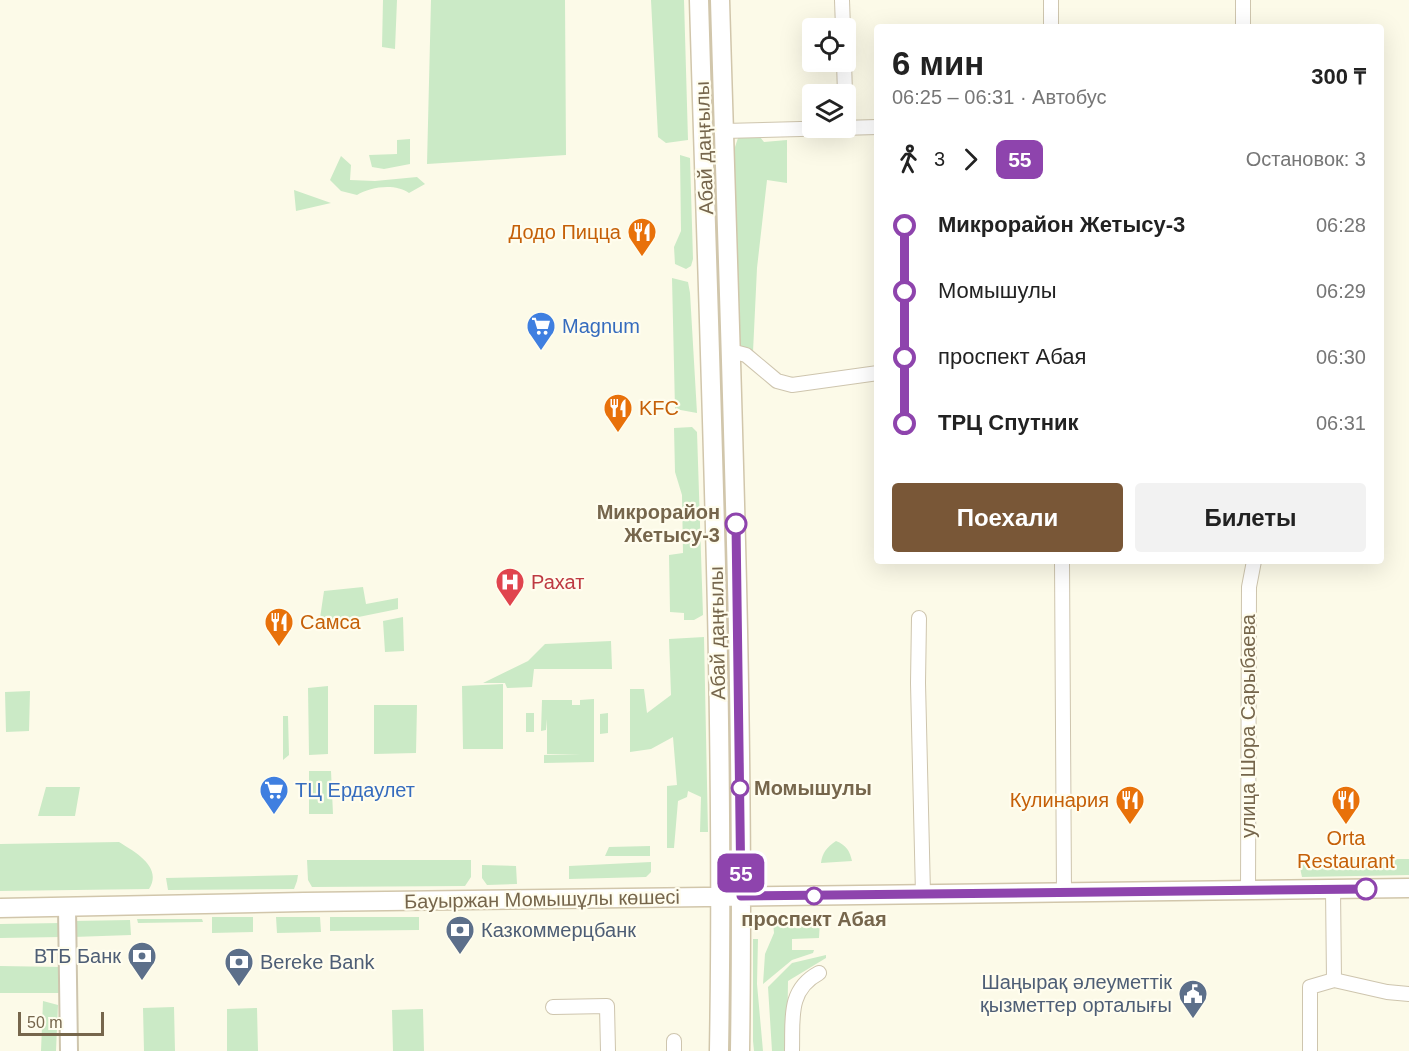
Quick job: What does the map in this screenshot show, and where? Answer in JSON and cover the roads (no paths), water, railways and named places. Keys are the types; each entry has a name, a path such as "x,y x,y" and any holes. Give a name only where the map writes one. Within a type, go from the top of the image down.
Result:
{"main road":[{"name":"Абай даңғылы","path":"699,0 718,627 721,897 719,1051"},
{"name":"Абай даңғылы","path":"720,0 738,608 740,1051"},
{"name":"Бауыржан Момышұлы көшесі","path":"0,908 1409,888"}],"street":[{"path":"842,0 843,18"},
{"path":"1051,0 1052,24"},
{"path":"1243,0 1243,24"},
{"path":"856,128 874,127"},
{"path":"724,131 802,129"},
{"path":"731,351 746,355 777,381 792,385 874,374"},
{"path":"1062,564 1064,893"},
{"path":"1244,564 1249,587"},
{"name":"улица Шора Сарыбаева","path":"1248,891 1249,587 1253,564"},
{"path":"919,618 918,683 923,894"},
{"path":"1332,889 1334,980"},
{"path":"67,908 69,1051"},
{"path":"792,1051 793,1009 796,997 807,980 819,973"},
{"path":"1310,1051 1310,987 1334,980 1388,992 1409,994"},
{"path":"553,1007 608,1006 608,1051"}],"place":[{"name":"Додо Пицца","path":"642,258"},
{"name":"Magnum","path":"541,352"},
{"name":"KFC","path":"618,434"},
{"name":"Микрорайон Жетысу-3","path":"736,524"},
{"name":"Рахат","path":"510,608"},
{"name":"Самса","path":"279,648"},
{"name":"Момышулы","path":"740,788"},
{"name":"ТЦ Ердаулет","path":"274,816"},
{"name":"Кулинария","path":"1130,826"},
{"name":"Orta Restaurant","path":"1346,826"},
{"name":"проспект Абая","path":"814,896"},
{"name":"Казкоммерцбанк","path":"460,956"},
{"name":"ВТБ Банк","path":"142,982"},
{"name":"Bereke Bank","path":"239,988"},
{"name":"Шаңырақ әлеуметтік қызметтер орталығы","path":"1193,1020"}]}
